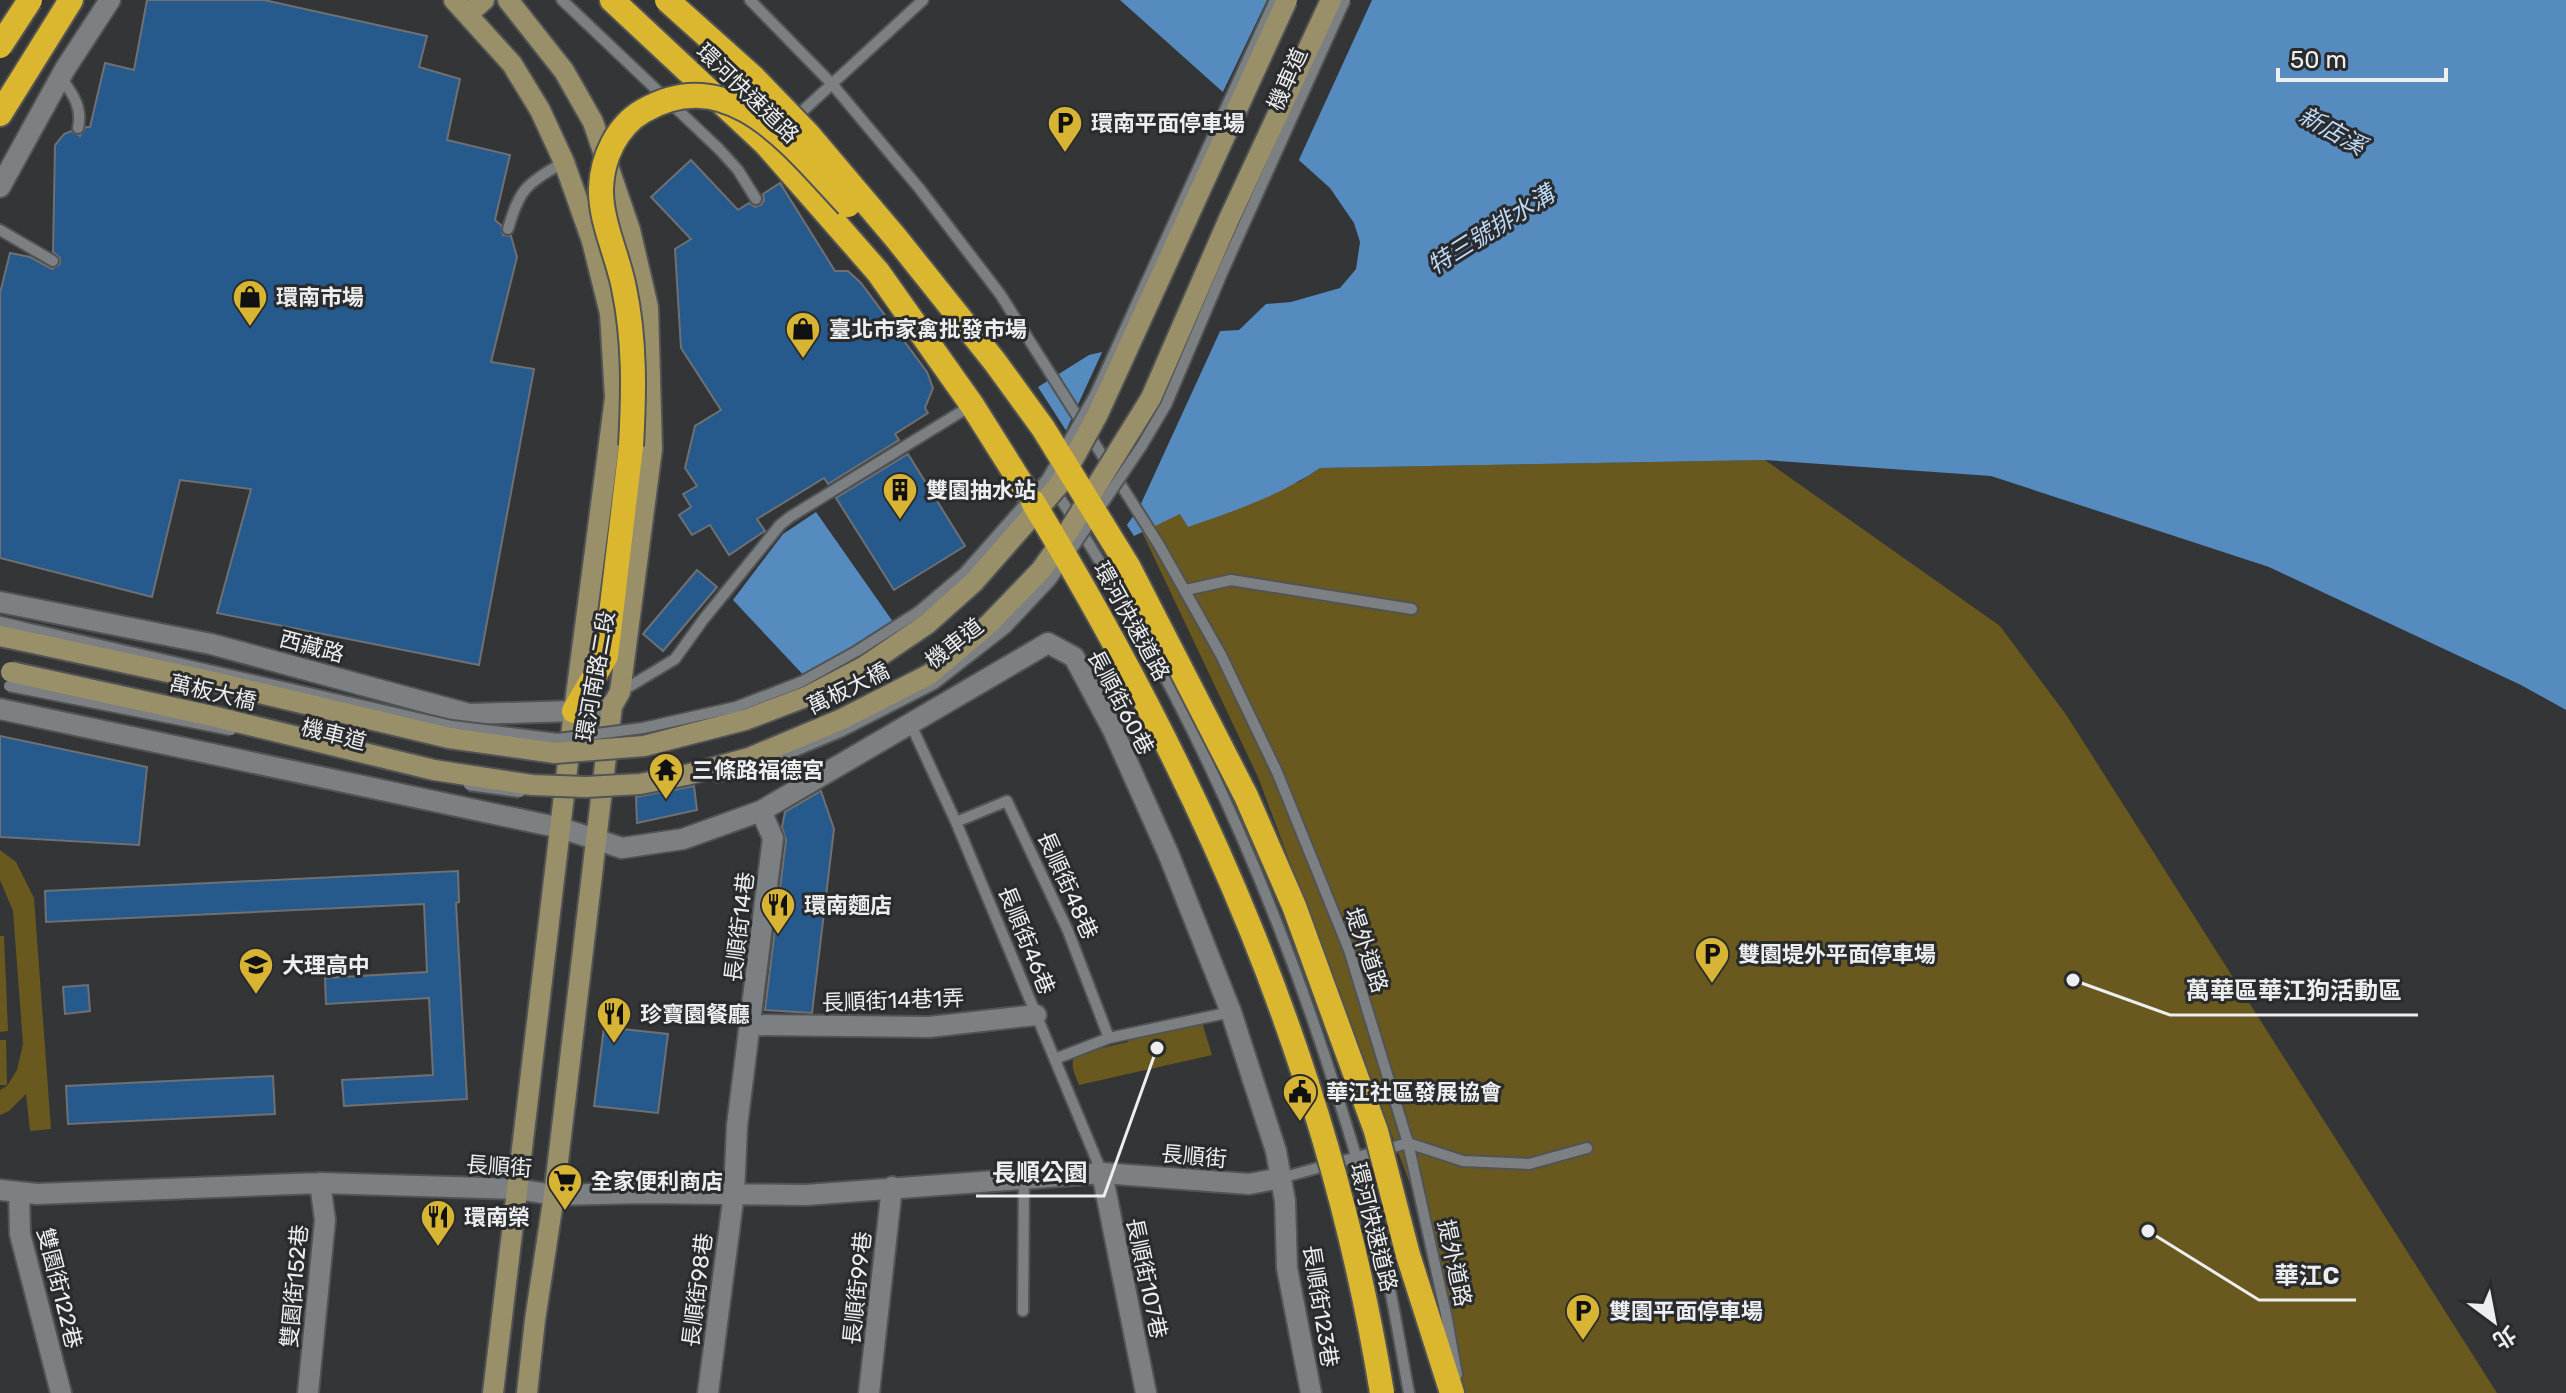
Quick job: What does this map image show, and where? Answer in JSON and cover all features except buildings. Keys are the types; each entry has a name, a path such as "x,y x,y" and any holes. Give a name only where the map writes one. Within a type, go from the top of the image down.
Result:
{"highway":[{"path":"0,46 30,0"},
{"path":"0,114 71,0"},
{"name":"環河快速道路","path":"612,0 766,144 878,272 972,405 1087,591 1147,700 1199,806 1251,925 1294,1043 1336,1177 1369,1312 1382,1393"},
{"name":"環河快速道路","path":"667,0 754,78 808,134 896,238 995,362 1043,428 1128,566 1246,796 1336,1014 1376,1131 1408,1255 1434,1393"},
{"path":"574,711 606,656 631,446 633,352 627,299 601,190 604,166 612,142 637,114 658,102 683,95 707,95 752,111 783,138 995,362"},
{"path":"1408,1255 1452,1393"}],"street":[{"path":"0,187 60,76 110,0"},
{"name":"環河南路二段","path":"508,0 564,71 593,122 630,230 648,307 652,449 594,840 554,1195 527,1393"},
{"name":"萬板大橋","path":"14,634 449,738 555,753 656,743 745,720 808,696 865,666 927,624 974,582 1059,485 1097,416 1287,0"},
{"name":"萬板大橋","path":"5,678 212,716 434,770 532,785 586,787 640,784 686,775 749,758 842,719 930,674 990,623 1041,570 1068,532 1151,398 1228,221 1331,0"},
{"name":"環河南路二段","path":"469,5 512,64 540,110 564,162 592,241 610,313 615,398 574,711 493,1393"},
{"path":"610,313 648,307"},
{"name":"西藏路","path":"0,602 211,644 469,714 574,711 616,699"},
{"name":"長順街60巷","path":"594,840 622,848 683,839 761,811 1048,643 1074,657 1113,730 1168,853 1231,1012 1276,1151 1281,1178"},
{"path":"0,709 561,828 594,840"},
{"name":"長順街14巷","path":"734,1193 737,1126 773,838 761,811"},
{"name":"長順街14巷1弄","path":"752,1025 929,1027 1036,1015"},
{"name":"長順街","path":"10,1192 320,1183 517,1189 554,1195 806,1195 1102,1173 1249,1184 1281,1178"},
{"name":"長順街107巷","path":"1102,1173 1146,1393"},
{"name":"長順街123巷","path":"1281,1178 1287,1268 1311,1393"},
{"name":"雙園街152巷","path":"308,1393 325,1220 320,1183"},
{"name":"長順街99巷","path":"871,1393 892,1187"},
{"name":"雙園街122巷","path":"10,1192 61,1393"},
{"name":"長順街98巷","path":"708,1393 734,1193"}],"lane":[{"path":"562,0 719,149 738,170 756,199"},
{"path":"684,0 706,19 742,78 789,123"},
{"name":"堤外道路","path":"750,0 832,84 919,188 1000,294 1186,590 1277,772 1349,950 1408,1143"},
{"path":"766,144 923,0"},
{"name":"機車道","path":"0,622 14,634 452,726 558,739 643,728 736,707 801,682 918,612 964,573 1047,479 1095,395 1275,0"},
{"name":"機車道","path":"5,678 399,771 500,791 618,796 747,771 840,732 934,684 1006,628 1051,580 1166,405 1345,0"},
{"path":"60,76 79,107 81,118 78,128"},
{"path":"508,229 515,204 523,190 533,180 564,162"},
{"path":"0,230 53,261"},
{"path":"616,699 675,659 713,608 790,517 972,405"},
{"path":"1060,498 1110,575 1176,699 1266,890 1307,1002 1378,1233 1409,1393"},
{"path":"1186,590 1231,580 1412,609"},
{"name":"長順街46巷","path":"911,725 956,822 1102,1173"},
{"name":"長順街48巷","path":"956,822 1007,801 1068,931 1109,1038"},
{"path":"1055,1059 1109,1038 1231,1012"},
{"path":"1281,1178 1408,1143 1463,1161 1529,1164 1587,1148"},
{"name":"提外道路","path":"1408,1143 1460,1393"},
{"path":"1023,1311 1024,1178"}],"shaded area":[{"path":"1765,460 2000,626 2067,716 2497,1393 1452,1393 1431,1240 1258,777 1142,532 1180,513 1299,482 1320,468"},
{"path":"0,850 16,862 34,898 51,1129 30,1131 26,1094 9,1111 0,1115 0,1090 7,1086 17,1070 23,1044 13,911 0,880"},
{"path":"0,936 4,936 8,1031 0,1032"},
{"path":"1201,1019 1212,1055 1079,1085 1073,1065 1077,1054 1128,1042 1127,1036"},
{"path":"0,1040 6,1040 7,1085 0,1085"}],"water":[{"path":"1120,0 2566,0 2566,710 2521,685 2269,567 1991,476 1765,460 1320,468 1272,495 1222,515 1188,527 1180,514 1134,536 1038,387 1089,355 1186,333 1239,330 1266,304 1291,302 1340,288 1356,269 1360,242 1354,223 1330,188"},
{"path":"816,512 898,629 808,680 733,600 783,534"}],"pier":[{"path":"1267,0 1372,0 1297,164 1221,96"},
{"path":"1222,327 1139,508 1124,529 1064,435 1104,348 1186,329"}],"place":[{"name":"環南平面停車場","path":"1065,154"},
{"name":"環南市場","path":"250,328"},
{"name":"臺北市家禽批發市場","path":"803,360"},
{"name":"雙園抽水站","path":"900,521"},
{"name":"三條路福德宮","path":"666,801"},
{"name":"環南麵店","path":"778,936"},
{"name":"萬華區華江狗活動區","path":"2073,980"},
{"name":"雙園堤外平面停車場","path":"1712,985"},
{"name":"大理高中","path":"256,996"},
{"name":"珍寶園餐廳","path":"614,1045"},
{"name":"長順公園","path":"1157,1048"},
{"name":"華江社區發展協會","path":"1300,1123"},
{"name":"全家便利商店","path":"565,1212"},
{"name":"華江C","path":"2148,1231"},
{"name":"環南榮","path":"438,1248"},
{"name":"雙園平面停車場","path":"1583,1342"}],"water label":[{"name":"新店溪","path":"2332,131"},
{"name":"特三號排水溝","path":"1491,230"}]}
